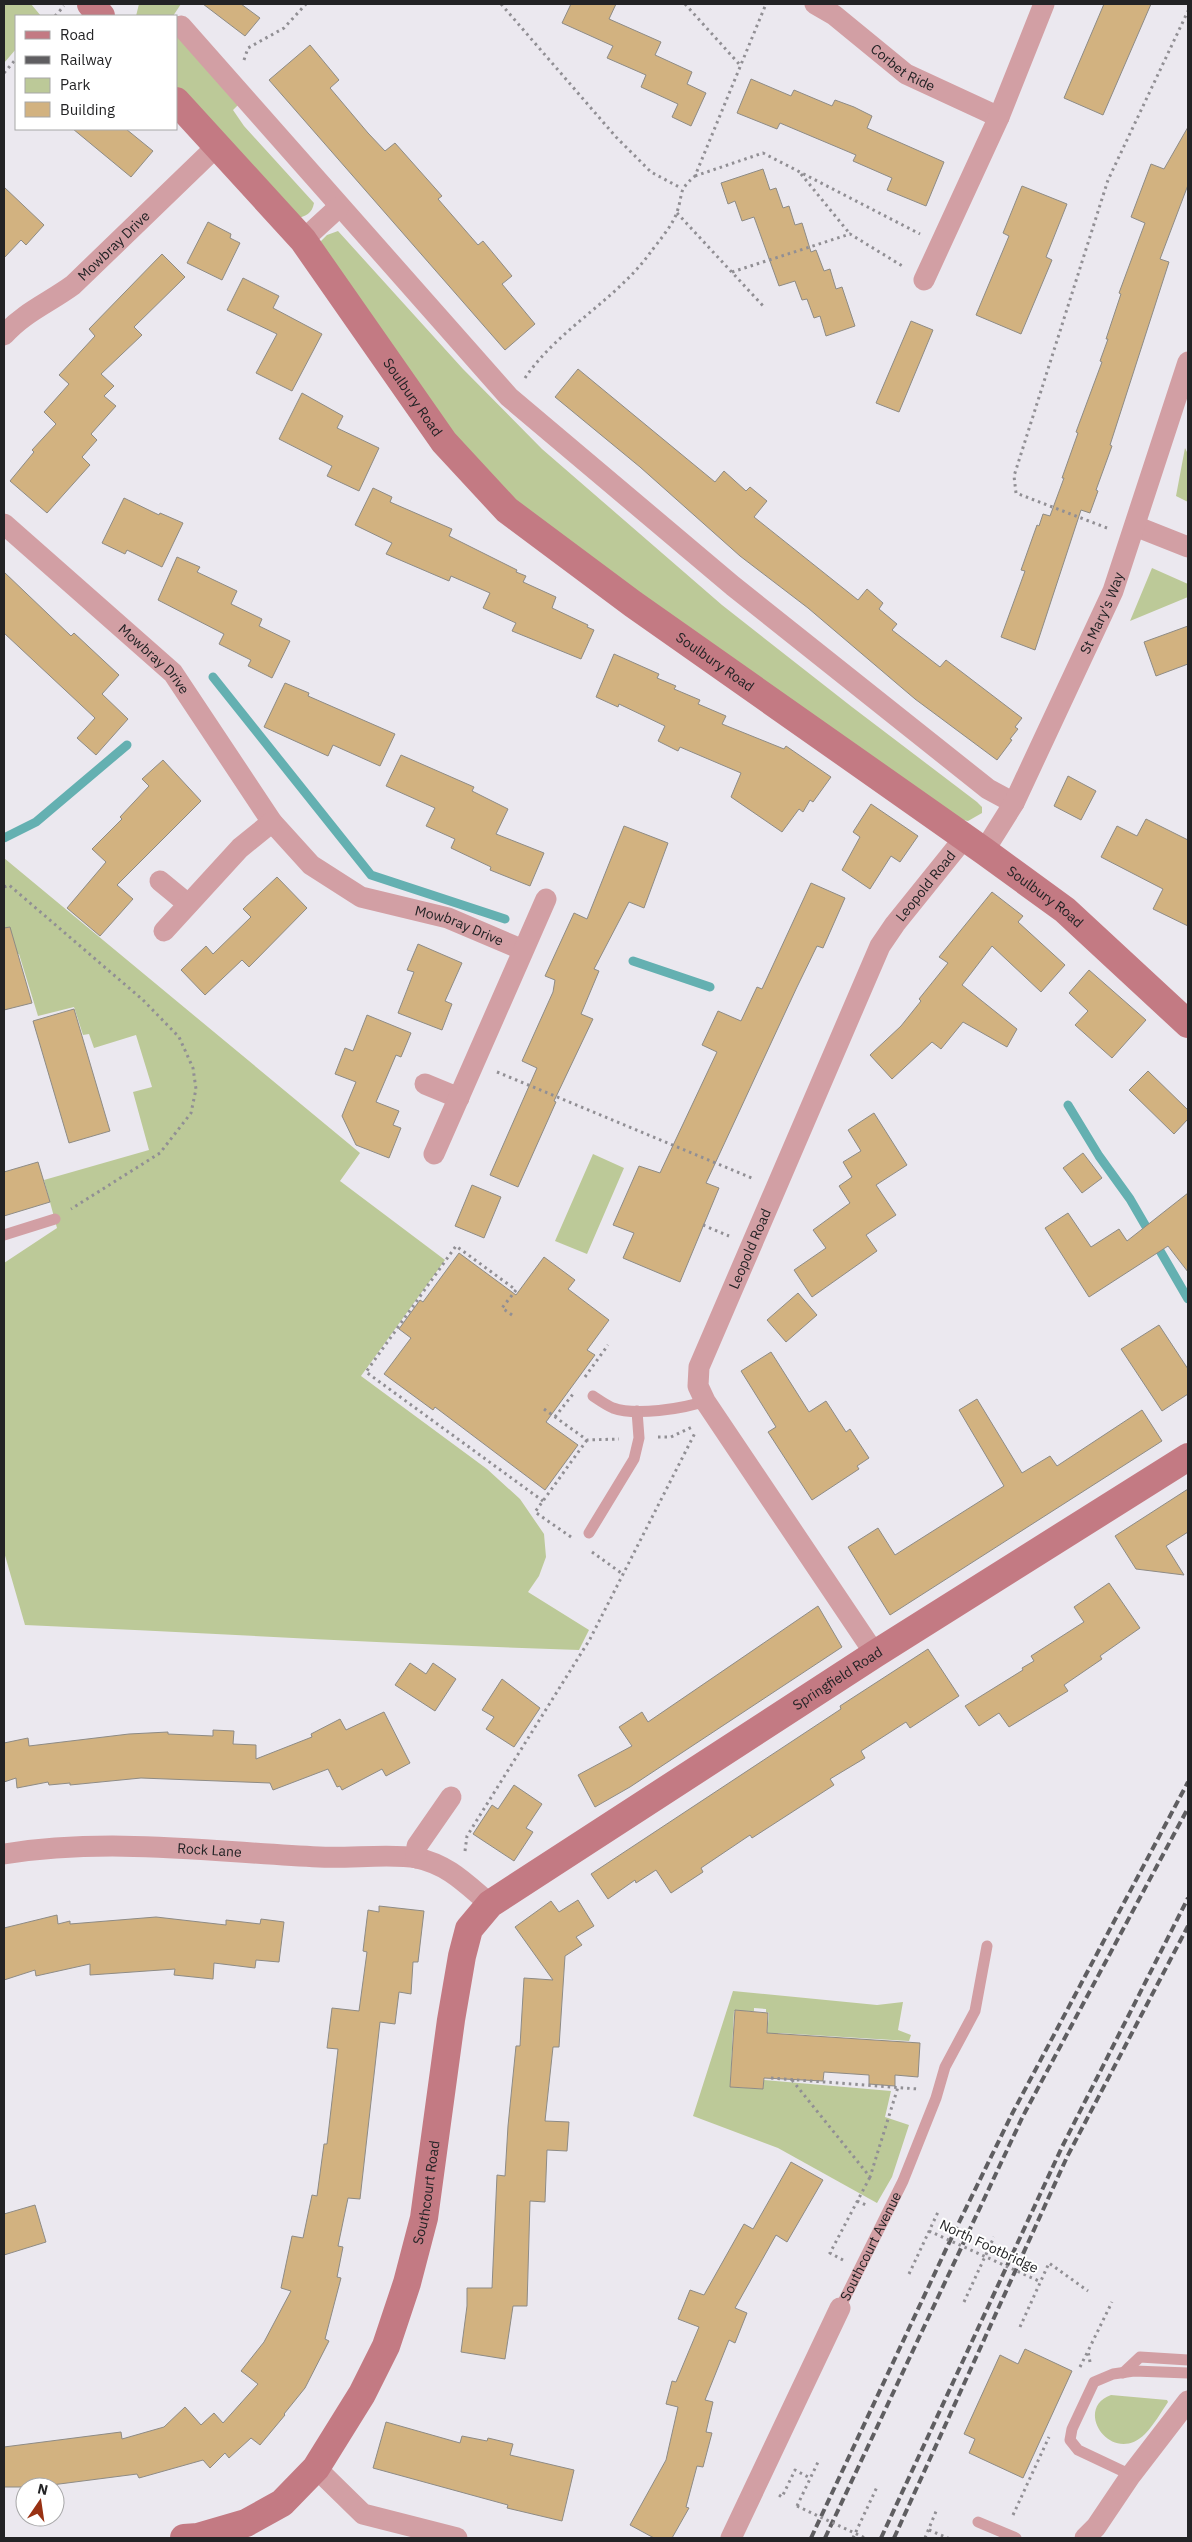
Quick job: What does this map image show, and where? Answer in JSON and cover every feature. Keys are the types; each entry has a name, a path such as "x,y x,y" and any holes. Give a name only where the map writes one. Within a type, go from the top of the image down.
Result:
{"street":[{"path":"91,4 100,15"},
{"name":"Corbet Ride","path":"815,4 834,15 906,74 999,117"},
{"path":"924,280 999,117 1044,4"},
{"path":"181,26 509,398 740,592 988,789 1014,803"},
{"name":"Soulbury Road","path":"178,103 303,240 444,442 507,510 633,604 975,844 1065,910 1188,1024"},
{"name":"Mowbray Drive","path":"4,335 28,313 73,286 218,146"},
{"path":"303,240 339,207"},
{"name":"St Mary's Way","path":"975,844 1014,803 1113,591 1188,362"},
{"name":"Mowbray Drive","path":"4,524 173,674 272,822 311,865 361,897 448,918 523,950"},
{"path":"1133,532 1188,547"},
{"path":"164,931 240,848 272,822"},
{"name":"Leopold Road","path":"875,1654 705,1401 698,1386 703,1354 880,946 895,924 975,844"},
{"path":"160,881 188,904"},
{"path":"434,1154 546,899"},
{"path":"425,1084 459,1098"},
{"name":"Springfield Road","path":"490,1904 875,1654 1188,1457"},
{"path":"416,1858 417,1846 451,1797"},
{"name":"Rock Lane","path":"4,1854 79,1846 153,1845 346,1859 416,1858 446,1867 490,1904"},
{"name":"Southcourt Road","path":"316,2468 362,2394 386,2346 407,2283 424,2218 451,2020 461,1962 469,1929 490,1904"},
{"name":"Southcourt Avenue","path":"731,2538 840,2308"},
{"path":"1085,2538 1096,2527 1131,2474 1188,2401"},
{"path":"184,2538 198,2537 246,2523 282,2503 316,2468 363,2514 457,2538"}],"lane":[{"path":"4,1235 55,1219"},
{"path":"593,1396 613,1408 637,1411 687,1408 705,1401"},
{"path":"589,1533 625,1476 634,1458 639,1438 637,1411"},
{"name":"Southcourt Avenue","path":"840,2308 903,2181 936,2098 945,2067 975,2011 987,1946"},
{"path":"1122,2373 1140,2357 1188,2360"},
{"path":"1131,2474 1078,2450 1070,2440 1072,2429 1094,2382 1134,2371 1188,2373"},
{"path":"978,2522 1016,2538"}],"path":[{"path":"56,15 66,4"},
{"path":"243,97 244,59 248,48 284,28 306,4"},
{"path":"502,4 616,137 651,172 681,188"},
{"path":"685,4 740,65"},
{"path":"695,176 766,4"},
{"path":"1133,532 1016,493 1014,476 1108,180 1188,12"},
{"path":"4,73 15,60"},
{"path":"509,398 517,391 531,370 556,343 619,287 649,255 677,213 681,188 695,176 763,154 940,244"},
{"path":"799,172 850,234 924,280"},
{"path":"677,213 765,308"},
{"path":"732,272 850,234"},
{"path":"4,882 143,1000 179,1037 193,1068 196,1089 191,1113 160,1153 55,1219"},
{"path":"4,886 9,885"},
{"path":"474,1063 775,1188"},
{"path":"704,1225 738,1239"},
{"path":"512,1315 502,1308 516,1290 456,1246 366,1372 543,1501"},
{"path":"453,1872 465,1854 467,1836 590,1640 699,1424 671,1437 587,1440 544,1409"},
{"path":"574,1539 536,1512 587,1440"},
{"path":"589,1550 624,1575"},
{"path":"771,2078 898,2087 870,2177 830,2253 859,2268"},
{"path":"792,2080 870,2177"},
{"path":"909,2274 938,2212"},
{"name":"North Footbridge","path":"929,2230 1041,2282"},
{"path":"964,2302 994,2237"},
{"path":"1020,2327 1050,2263 1088,2291"},
{"path":"1094,2338 1112,2302"},
{"path":"1005,2533 1050,2436"},
{"path":"819,2460 797,2506 865,2538"},
{"path":"782,2497 795,2470 810,2478"},
{"path":"854,2538 877,2487"},
{"path":"925,2538 938,2509"},
{"path":"929,2530 948,2538"}],"green space":[{"path":"4,4 31,4 40,15 15,15 15,50 4,63"},
{"path":"139,4 181,4 174,15 136,15"},
{"path":"178,32 240,103 233,110 244,126 314,203 312,210 308,214 295,219 178,89"},
{"path":"338,231 463,369 542,449 722,605 977,802 982,807 982,813 968,821 955,818 563,540 494,481 436,413 322,251 321,241 327,235"},
{"path":"1185,448 1188,454 1188,502 1176,496"},
{"path":"1152,568 1188,584 1188,597 1130,621"},
{"path":"4,858 360,1153 340,1181 445,1260 361,1376 487,1469 520,1499 544,1534 546,1557 539,1576 528,1592 589,1630 579,1650 25,1625 4,1552 4,1263 57,1228 44,1180 149,1150 133,1092 152,1087 136,1035 94,1048 89,1034 83,1035 74,1007 38,1016 19,954 4,958"},
{"path":"593,1154 624,1168 587,1254 555,1241"},
{"path":"733,1991 877,2005 903,2002 898,2030 911,2035 909,2041 778,2033 777,2036 767,2035 769,2013 766,2012 766,2009 754,2008 754,2011 734,2011 730,2087 763,2089 764,2080 891,2091 885,2117 909,2125 892,2177 877,2203 778,2148 693,2116"},
{"path":"1111,2395 1167,2400 1168,2402 1145,2434 1132,2442 1120,2444 1109,2440 1101,2432 1096,2422 1095,2412 1100,2402"}],"building":[{"path":"203,4 241,4 260,18 245,36"},
{"path":"571,4 616,4 609,19 661,42 655,55 692,72 687,84 706,93 691,126 672,117 678,104 641,87 646,75 607,58 613,46 562,23"},
{"path":"1104,4 1151,4 1103,115 1064,98"},
{"path":"310,45 339,80 330,88 368,133 385,151 395,143 442,196 438,199 478,245 483,241 512,276 502,284 535,324 505,350 269,80"},
{"path":"751,79 791,96 794,90 832,106 835,100 854,107 872,116 867,128 944,162 926,206 887,190 892,178 853,161 856,155 780,123 777,129 737,113"},
{"path":"1188,127 1188,185 1160,259 1169,262 1110,445 1112,446 1096,490 1098,491 1090,513 1081,510 1035,650 1001,637 1025,571 1021,570 1037,525 1039,526 1043,514 1050,516 1078,433 1076,432 1102,362 1100,361 1108,339 1106,339 1121,294 1119,293 1145,223 1131,217 1151,164 1164,169"},
{"path":"74,130 127,130 153,151 131,177"},
{"path":"763,169 770,190 776,188 783,208 789,206 795,225 802,223 811,252 816,250 824,271 830,269 836,289 842,287 855,326 826,336 820,316 814,318 807,299 802,300 795,281 779,286 754,217 742,221 735,201 728,204 721,183"},
{"path":"1022,186 1067,204 1046,257 1052,260 1021,334 976,315 1009,236 1003,233"},
{"path":"4,187 44,225 26,245 21,240 4,258"},
{"path":"208,222 231,234 230,238 240,243 222,280 187,263"},
{"path":"162,254 185,277 134,327 142,335 101,374 114,386 104,396 116,406 91,434 97,440 82,457 90,465 47,513 10,481 34,452 32,450 56,424 44,412 69,384 59,375 95,336 89,329"},
{"path":"243,278 279,296 273,308 322,334 292,391 256,373 277,334 227,310"},
{"path":"911,321 933,330 899,412 876,403"},
{"path":"578,369 715,482 724,471 746,491 750,487 767,501 754,517 858,600 867,589 883,603 879,609 897,624 892,630 940,667 946,660 1022,718 1015,727 1018,729 1010,739 1012,740 997,760 915,699 808,608 740,556 640,467 555,397"},
{"path":"302,393 343,416 337,428 379,448 359,491 327,476 332,466 279,439"},
{"path":"373,488 392,497 390,502 452,529 449,536 517,570 516,572 526,576 523,582 556,597 552,608 588,625 587,627 594,630 581,659 512,631 516,623 483,608 490,593 451,576 449,581 386,554 392,543 355,525"},
{"path":"124,498 159,515 160,513 183,523 162,567 127,550 125,554 102,543"},
{"path":"177,557 200,567 197,572 237,591 231,604 262,619 259,626 290,641 272,678 248,666 251,660 219,644 224,634 158,600"},
{"path":"4,572 71,636 74,633 119,675 102,694 128,719 96,755 77,738 95,718 4,633"},
{"path":"1188,626 1188,664 1156,676 1144,642"},
{"path":"614,654 659,674 657,678 676,686 674,689 700,700 698,704 726,716 722,724 784,749 786,746 831,777 813,802 810,800 803,812 799,809 782,832 731,797 741,773 680,747 678,751 658,741 665,726 619,704 618,707 596,697"},
{"path":"285,683 309,693 308,696 395,734 380,766 333,745 328,756 264,727"},
{"path":"401,755 474,787 472,791 508,809 496,834 544,853 530,886 490,870 491,867 451,848 455,839 426,826 435,808 386,786"},
{"path":"163,760 201,801 117,885 133,899 100,936 67,908 106,862 92,849 122,819 120,817 149,786 142,779"},
{"path":"1068,776 1096,791 1081,820 1054,806"},
{"path":"871,804 918,836 900,862 891,856 870,889 842,870 860,837 853,832"},
{"path":"1146,819 1188,840 1188,926 1153,909 1163,889 1101,857 1117,826 1137,836"},
{"path":"624,826 668,843 644,908 629,902 594,969 599,971 581,1014 593,1019 554,1101 556,1102 518,1187 490,1175 537,1068 522,1061 553,992 555,980 545,976 574,913 587,919"},
{"path":"277,877 307,908 249,967 242,960 205,995 181,970 206,946 213,954 251,917 243,909"},
{"path":"811,883 845,898 823,948 817,946 797,987 706,1183 719,1188 680,1282 623,1258 634,1233 613,1225 639,1166 660,1173 717,1052 702,1045 718,1011 741,1021 757,987 762,989"},
{"path":"992,892 1023,916 1018,922 1065,965 1041,992 992,946 962,985 1017,1029 1007,1047 963,1022 941,1049 932,1042 892,1079 870,1055 901,1026 921,1001 919,999 948,963 939,957"},
{"path":"10,927 32,1003 4,1010 4,928"},
{"path":"418,944 462,963 445,1001 452,1004 442,1030 398,1013 414,972 407,970"},
{"path":"1089,970 1146,1020 1112,1058 1075,1025 1088,1011 1069,993"},
{"path":"74,1009 110,1131 69,1143 33,1021"},
{"path":"367,1015 411,1033 401,1057 396,1055 376,1102 399,1111 393,1125 401,1128 389,1158 356,1145 342,1116 356,1082 335,1074 345,1048 353,1051"},
{"path":"1148,1071 1188,1110 1188,1119 1174,1134 1129,1090"},
{"path":"874,1113 907,1165 876,1185 896,1215 866,1235 877,1251 812,1297 794,1270 826,1248 813,1230 850,1203 839,1186 852,1177 843,1162 861,1151 848,1130"},
{"path":"1083,1153 1102,1178 1082,1193 1063,1168"},
{"path":"38,1162 50,1202 4,1216 4,1172"},
{"path":"472,1185 501,1197 484,1238 455,1226"},
{"path":"1188,1193 1188,1272 1168,1246 1089,1297 1045,1228 1068,1213 1091,1247 1119,1229 1127,1241"},
{"path":"459,1253 516,1295 544,1257 575,1280 568,1289 609,1320 587,1350 595,1355 546,1422 578,1445 545,1490 435,1407 433,1410 384,1374 411,1338 399,1329 420,1300 423,1302"},
{"path":"798,1293 817,1315 786,1342 767,1320"},
{"path":"1159,1325 1188,1369 1188,1394 1162,1411 1121,1349"},
{"path":"771,1352 809,1412 826,1401 846,1432 850,1429 869,1458 857,1466 859,1469 812,1500 768,1432 776,1427 741,1371"},
{"path":"977,1399 1022,1473 1050,1456 1057,1466 1142,1410 1162,1441 890,1615 848,1547 878,1528 895,1555 1004,1486 959,1410"},
{"path":"1188,1489 1188,1532 1166,1546 1184,1575 1136,1569 1115,1536"},
{"path":"1109,1583 1140,1628 1100,1656 1102,1659 1064,1685 1068,1691 1009,1727 999,1713 979,1726 965,1706 1023,1670 1022,1668 1034,1661 1031,1656 1084,1622 1074,1607"},
{"path":"818,1606 842,1647 630,1787 595,1807 578,1775 632,1746 619,1727 642,1712 648,1722"},
{"path":"928,1649 959,1696 910,1728 906,1722 861,1751 865,1758 830,1779 834,1785 752,1838 750,1835 701,1868 703,1872 671,1893 656,1870 636,1883 635,1880 608,1899 591,1874 841,1709 840,1706"},
{"path":"410,1663 426,1674 433,1663 456,1679 435,1711 395,1685"},
{"path":"502,1679 540,1708 514,1747 486,1729 494,1717 482,1710"},
{"path":"384,1712 410,1763 386,1776 382,1769 342,1790 340,1786 337,1787 328,1769 273,1790 270,1783 141,1778 70,1785 70,1783 49,1785 48,1782 17,1788 16,1778 4,1782 4,1743 28,1738 29,1746 129,1734 168,1732 168,1734 213,1736 213,1730 234,1731 233,1744 256,1745 256,1759 312,1737 311,1734 340,1719 346,1730"},
{"path":"514,1785 542,1804 526,1828 533,1832 514,1861 473,1834 492,1805 498,1809"},
{"path":"578,1900 594,1926 576,1937 582,1945 565,1956 559,2047 553,2047 545,2121 569,2122 567,2151 547,2150 545,2202 530,2201 527,2306 513,2306 505,2359 461,2352 467,2306 467,2288 492,2288 497,2175 505,2176 516,2046 520,2046 524,1978 553,1980 515,1927 551,1901 559,1912"},
{"path":"379,1906 424,1911 418,1962 413,1962 411,1994 399,1992 395,2024 380,2022 360,2199 348,2198 338,2246 343,2247 337,2277 341,2278 325,2339 329,2341 305,2388 260,2445 251,2438 229,2458 225,2453 210,2468 203,2460 139,2478 137,2474 65,2483 65,2477 15,2477 15,2487 4,2487 4,2447 121,2432 122,2439 164,2427 185,2407 201,2425 214,2413 223,2423 258,2384 241,2371 264,2342 291,2291 281,2288 292,2236 303,2238 312,2195 317,2196 324,2144 327,2144 338,2049 327,2048 332,2008 359,2011 367,1952 363,1951 368,1910 379,1912"},
{"path":"57,1915 58,1924 70,1921 70,1924 156,1917 226,1925 226,1920 260,1924 261,1919 284,1922 279,1962 256,1960 255,1968 214,1963 213,1979 174,1975 175,1969 90,1975 90,1964 36,1976 35,1970 4,1980 4,1928"},
{"path":"735,2010 768,2013 767,2033 920,2043 918,2077 895,2075 895,2086 869,2084 869,2075 824,2072 823,2081 764,2078 763,2089 730,2087"},
{"path":"791,2162 823,2180 787,2242 776,2235 735,2308 747,2313 735,2343 729,2340 705,2400 713,2402 706,2432 712,2433 703,2467 697,2466 686,2507 689,2508 672,2538 654,2538 630,2525 666,2460 678,2407 666,2404 672,2381 676,2382 699,2327 678,2319 690,2290 704,2295 744,2224 753,2229"},
{"path":"35,2205 46,2242 4,2255 4,2214"},
{"path":"1025,2349 1072,2371 1023,2478 969,2453 975,2439 964,2434 1000,2355 1018,2364"},
{"path":"386,2422 460,2443 462,2436 487,2441 488,2438 513,2444 510,2455 574,2470 562,2521 507,2508 508,2505 373,2468"}],"waterway":[{"path":"213,677 371,875 505,919"},
{"path":"4,838 36,822 127,745"},
{"path":"633,961 710,987"},
{"path":"1068,1105 1099,1156 1130,1199 1188,1299"}],"railway":[{"path":"811,2538 948,2245 1012,2114 1188,1782"},
{"path":"825,2538 1023,2116 1188,1808"},
{"path":"881,2538 1062,2147 1188,1898"},
{"path":"894,2538 1067,2157 1188,1926"}]}
